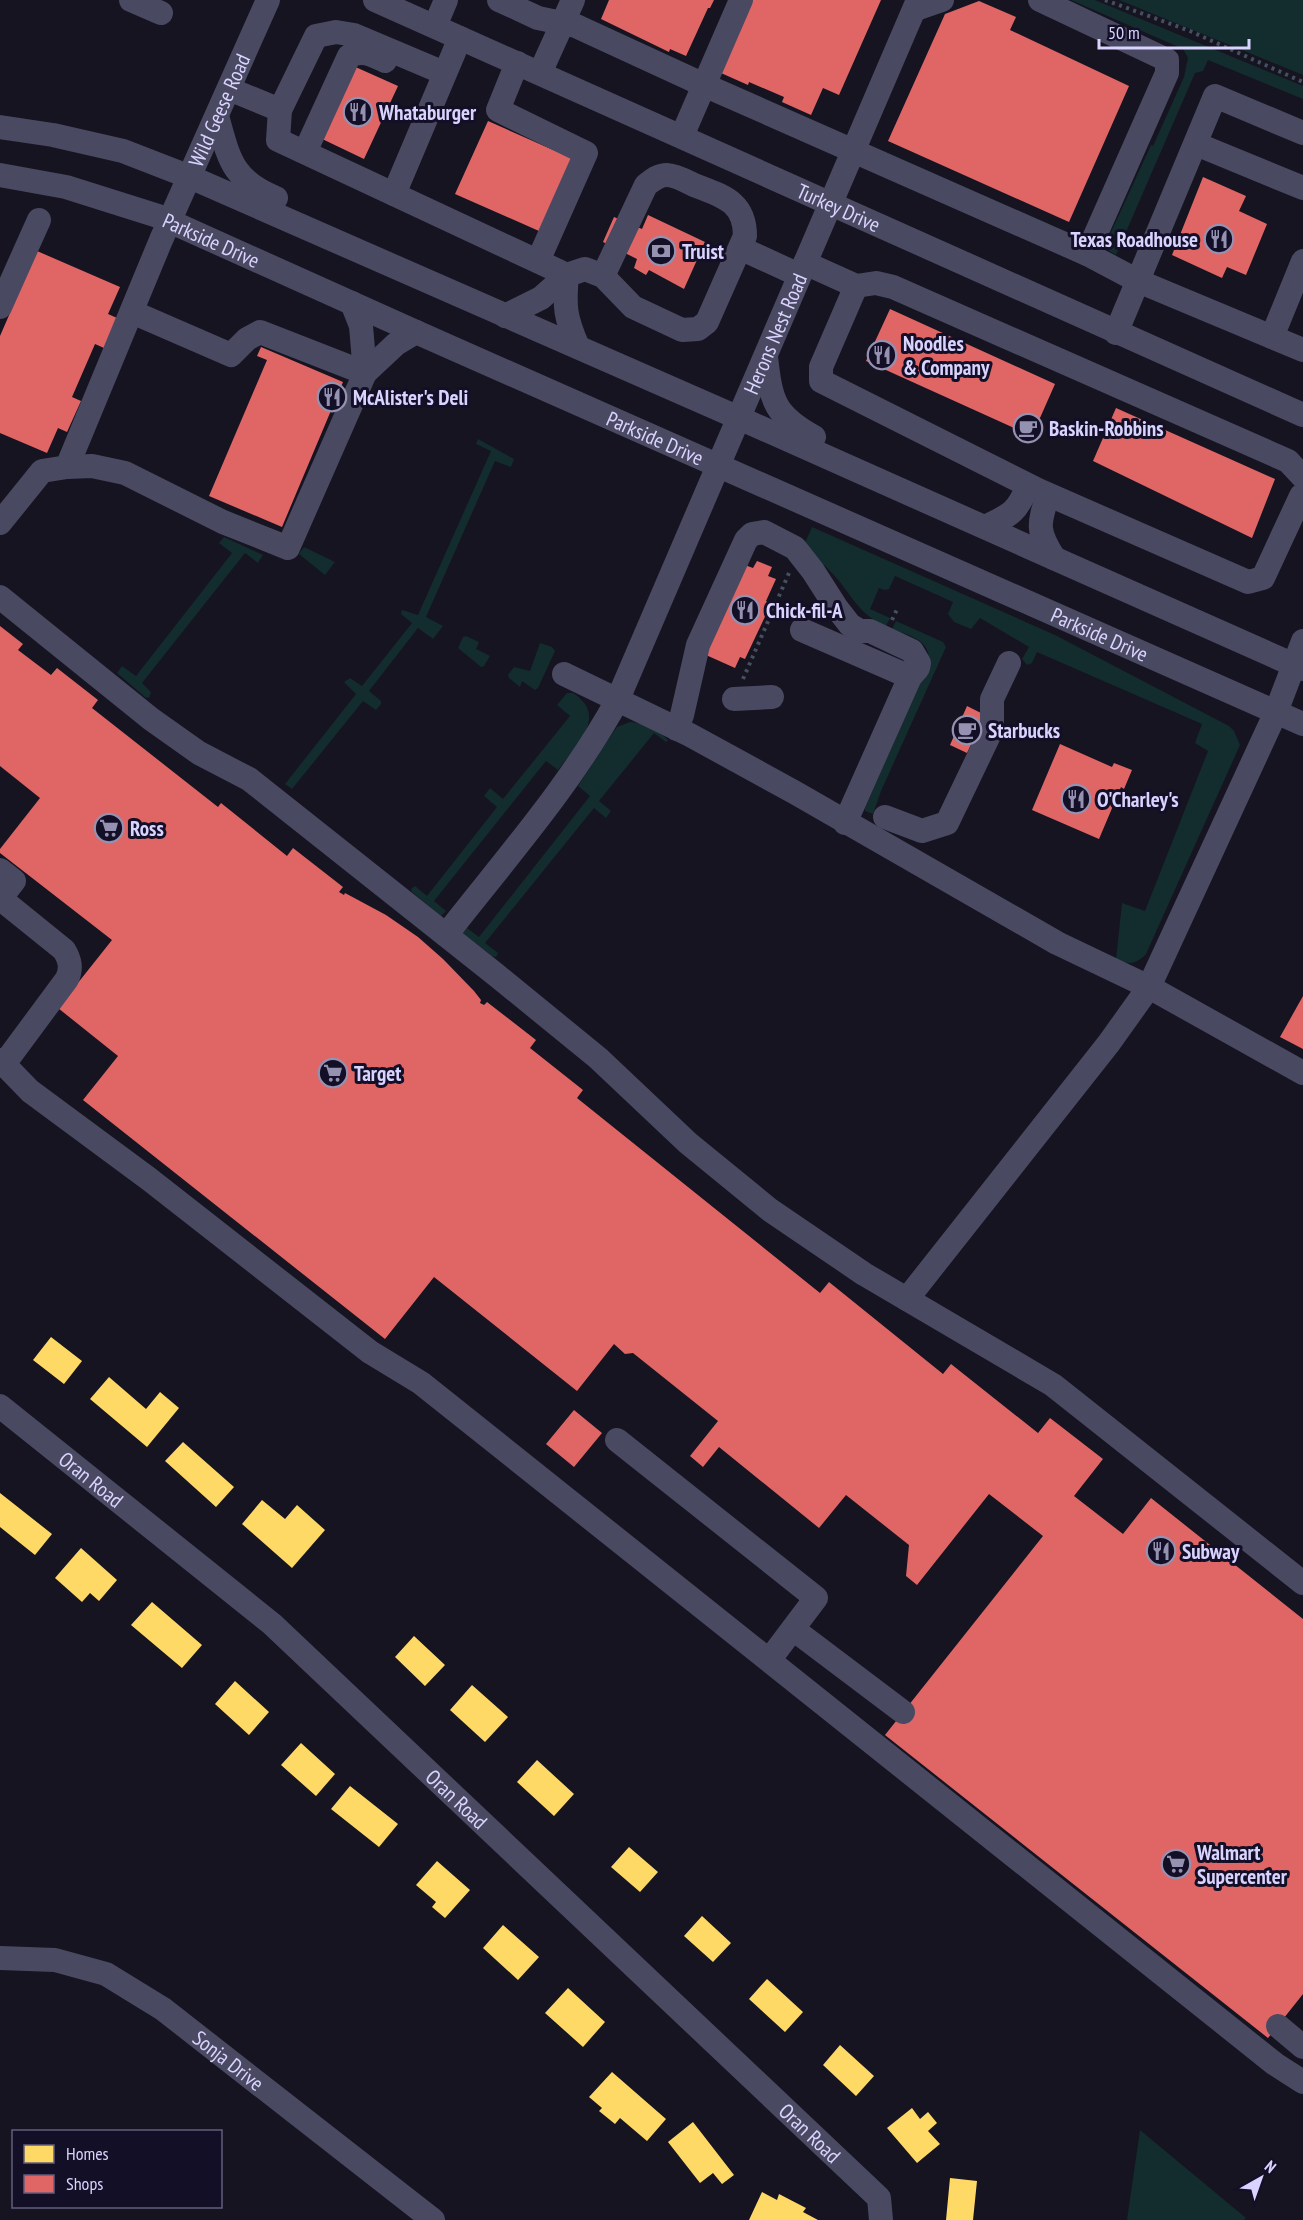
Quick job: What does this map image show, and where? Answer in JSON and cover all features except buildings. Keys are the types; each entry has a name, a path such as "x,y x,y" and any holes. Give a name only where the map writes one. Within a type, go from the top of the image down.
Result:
{"street":[{"path":"131,0 161,13"},
{"name":"Wild Geese Road","path":"67,467 170,221 268,0"},
{"name":"Turkey Drive","path":"375,0 831,202 1116,333 1301,408"},
{"path":"435,26 446,0"},
{"path":"499,0 538,18 576,26 1087,254 1138,281 1303,350"},
{"path":"540,73 573,0"},
{"path":"682,136 741,0"},
{"path":"917,5 942,0"},
{"path":"1040,0 1167,60 1167,73 1087,254"},
{"name":"Herons Nest Road","path":"446,935 573,772 602,729 618,699 852,151 917,5"},
{"path":"442,79 354,35 336,32 316,36 280,110 278,140 567,275"},
{"path":"394,194 460,38"},
{"path":"305,152 347,59 352,54 368,53 442,79"},
{"path":"517,63 498,110 586,153 538,261"},
{"path":"229,89 280,110"},
{"path":"1116,333 1215,96 1303,133"},
{"path":"217,116 226,149 236,170 249,185 292,205 321,235"},
{"path":"0,127 53,135 123,151 190,177 1299,667"},
{"path":"1196,144 1303,188"},
{"path":"704,189 719,153"},
{"name":"Parkside Drive","path":"0,175 66,187 170,221 1303,724"},
{"path":"505,316 541,298 567,275 585,269 603,276 633,307 682,330 698,329 707,322 745,236 745,225 740,212 728,198 669,175 658,176 646,185 603,276"},
{"path":"0,307 39,220"},
{"path":"740,248 856,286 876,283 893,287 1288,461 1303,489 1263,578 1248,582 1038,490 821,381 821,367 856,286"},
{"path":"1272,337 1303,261"},
{"path":"567,275 565,305 570,328 578,347"},
{"path":"352,303 361,326 365,373"},
{"path":"132,312 231,355 247,339 260,332 365,373"},
{"path":"0,523 42,471 92,466 124,473 223,522 288,548 365,373 396,344 416,332"},
{"path":"766,355 770,387 778,409 787,421 859,471"},
{"path":"985,527 1010,515 1038,490"},
{"path":"1038,490 1042,540 1054,558"},
{"path":"677,729 698,645 746,540 752,534 764,532 790,544 813,571 831,580 867,623 870,631 912,651 919,663 918,668 910,677 845,823"},
{"path":"0,597 151,719 199,753 249,779 446,935 598,1058 688,1143 755,1199 836,1256 1053,1385 1303,1583"},
{"path":"802,630 910,677"},
{"path":"907,1299 1109,1043 1149,987 1299,667 1303,641"},
{"path":"885,817 922,831 947,823 992,729 992,699 1009,663"},
{"path":"564,674 677,729 794,792 1057,943 1149,987 1303,1073"},
{"path":"735,699 772,697"},
{"path":"0,870 14,881 0,899 64,950 70,959 67,979 2,1062 30,1091 149,1179 370,1352 421,1383 770,1659 1266,2057 1303,2082"},
{"name":"Oran Road","path":"0,1406 272,1624 879,2198 881,2220"},
{"path":"616,1440 816,1598 770,1659"},
{"path":"793,1629 903,1712"},
{"name":"Sonja Drive","path":"0,1958 55,1960 106,1974 163,2009 432,2220"},
{"path":"1278,2026 1303,2046"}],"path":[{"path":"1105,0 1190,31 1303,82"},
{"path":"735,699 798,553"}],"green space":[{"path":"1071,0 1095,0 1303,86 1303,99 1208,60 1203,71 1195,73 1116,255 1109,251 1107,241 1184,77 1188,58 1183,49"},
{"path":"1119,0 1303,0 1303,75"},
{"path":"478,439 514,459 511,467 495,461 426,617 443,626 433,639 418,628 369,691 381,701 381,704 376,710 363,701 292,789 285,784 356,694 344,682 350,678 362,686 412,623 401,614 402,610 418,615 491,451 476,444"},
{"path":"812,527 1055,635 1229,726 1234,731 1240,745 1143,957 1132,963 1116,960 1122,903 1145,911 1208,751 1195,743 1202,724 1037,652 1032,663 1027,665 1022,659 1029,647 980,618 971,629 954,622 948,614 953,602 895,576 889,589 879,588 870,609 890,618 886,626 876,621 860,608 826,567 802,550"},
{"path":"224,537 263,555 258,563 245,553 142,683 151,692 149,698 145,697 117,673 122,666 136,676 232,553 219,543"},
{"path":"304,547 335,562 325,575 299,554"},
{"path":"896,621 943,642 946,647 881,791 873,814 865,811 865,808 929,662 926,648 922,643 912,636 892,629"},
{"path":"466,636 479,642 476,649 490,656 484,666 481,667 458,648 463,637"},
{"path":"540,643 552,647 555,651 538,688 535,690 522,681 520,687 508,675 514,667 530,671"},
{"path":"567,693 573,693 583,702 588,711 589,721 586,731 558,770 546,761 434,901 446,911 441,916 411,889 415,886 427,896 497,807 484,796 490,788 503,799 570,716 557,705"},
{"path":"630,722 651,728 668,740 666,742 654,733 599,801 611,811 606,818 594,808 485,943 498,953 496,957 492,956 462,933 467,928 479,937 590,796 578,786 617,727"},
{"path":"1140,2130 1246,2218 1244,2220 1127,2220"}],"place":[{"name":"Whataburger","path":"358,112"},
{"name":"Texas Roadhouse","path":"1219,239"},
{"name":"Truist","path":"661,251"},
{"name":"Noodles & Company","path":"882,355"},
{"name":"McAlister's Deli","path":"332,397"},
{"name":"Baskin-Robbins","path":"1028,428"},
{"name":"Chick-fil-A","path":"745,610"},
{"name":"Starbucks","path":"967,730"},
{"name":"O'Charley's","path":"1076,799"},
{"name":"Ross","path":"109,828"},
{"name":"Target","path":"333,1073"},
{"name":"Subway","path":"1161,1551"},
{"name":"Walmart Supercenter","path":"1176,1864"}]}
